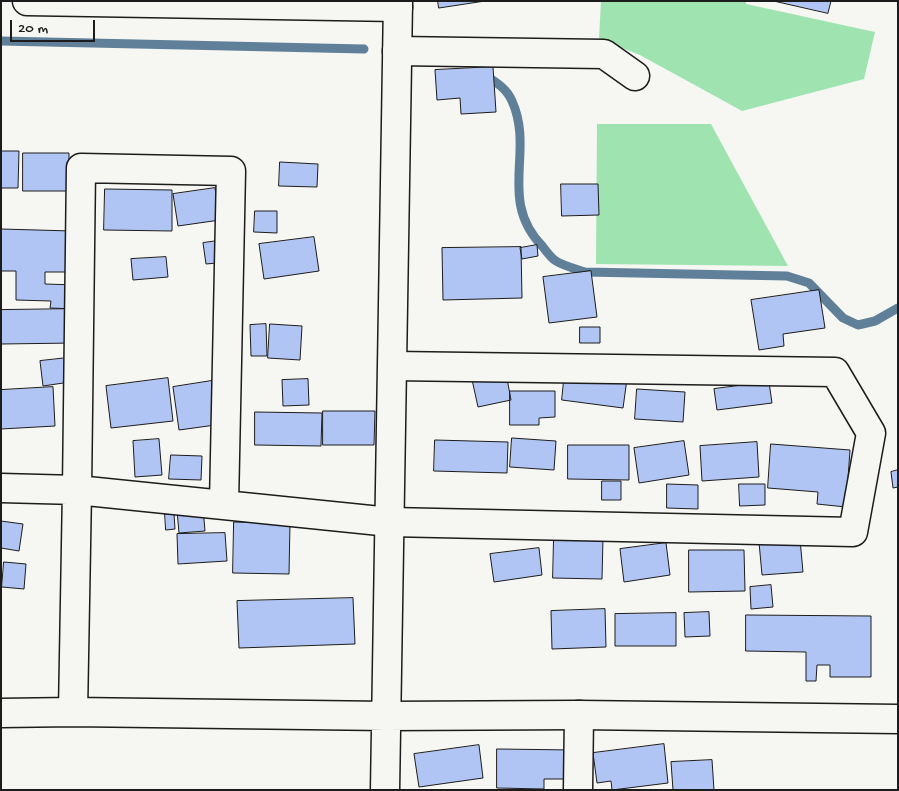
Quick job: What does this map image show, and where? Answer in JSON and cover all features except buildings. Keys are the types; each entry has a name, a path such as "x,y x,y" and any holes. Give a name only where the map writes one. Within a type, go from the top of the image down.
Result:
{"street":[{"path":"27,1 398,4 385,790"},
{"path":"397,51 604,54 635,76"},
{"path":"73,712 81,168 230,170 224,504"},
{"path":"1,488 77,490 390,522 853,532 871,434 835,372 393,366"},
{"path":"1,713 73,712 386,716 579,715 898,719"},
{"path":"578,790 579,715"}],"green space":[{"path":"601,1 746,1 746,4 875,32 864,79 742,111 640,55 599,39"},
{"path":"597,124 711,124 788,266 596,264"}],"waterway":[{"path":"1,41 364,49"},
{"path":"485,75 504,89 512,101 518,120 520,139 519,194 522,212 529,229 556,261 585,272 787,276 809,283 843,318 858,325 875,321 898,308"}]}
